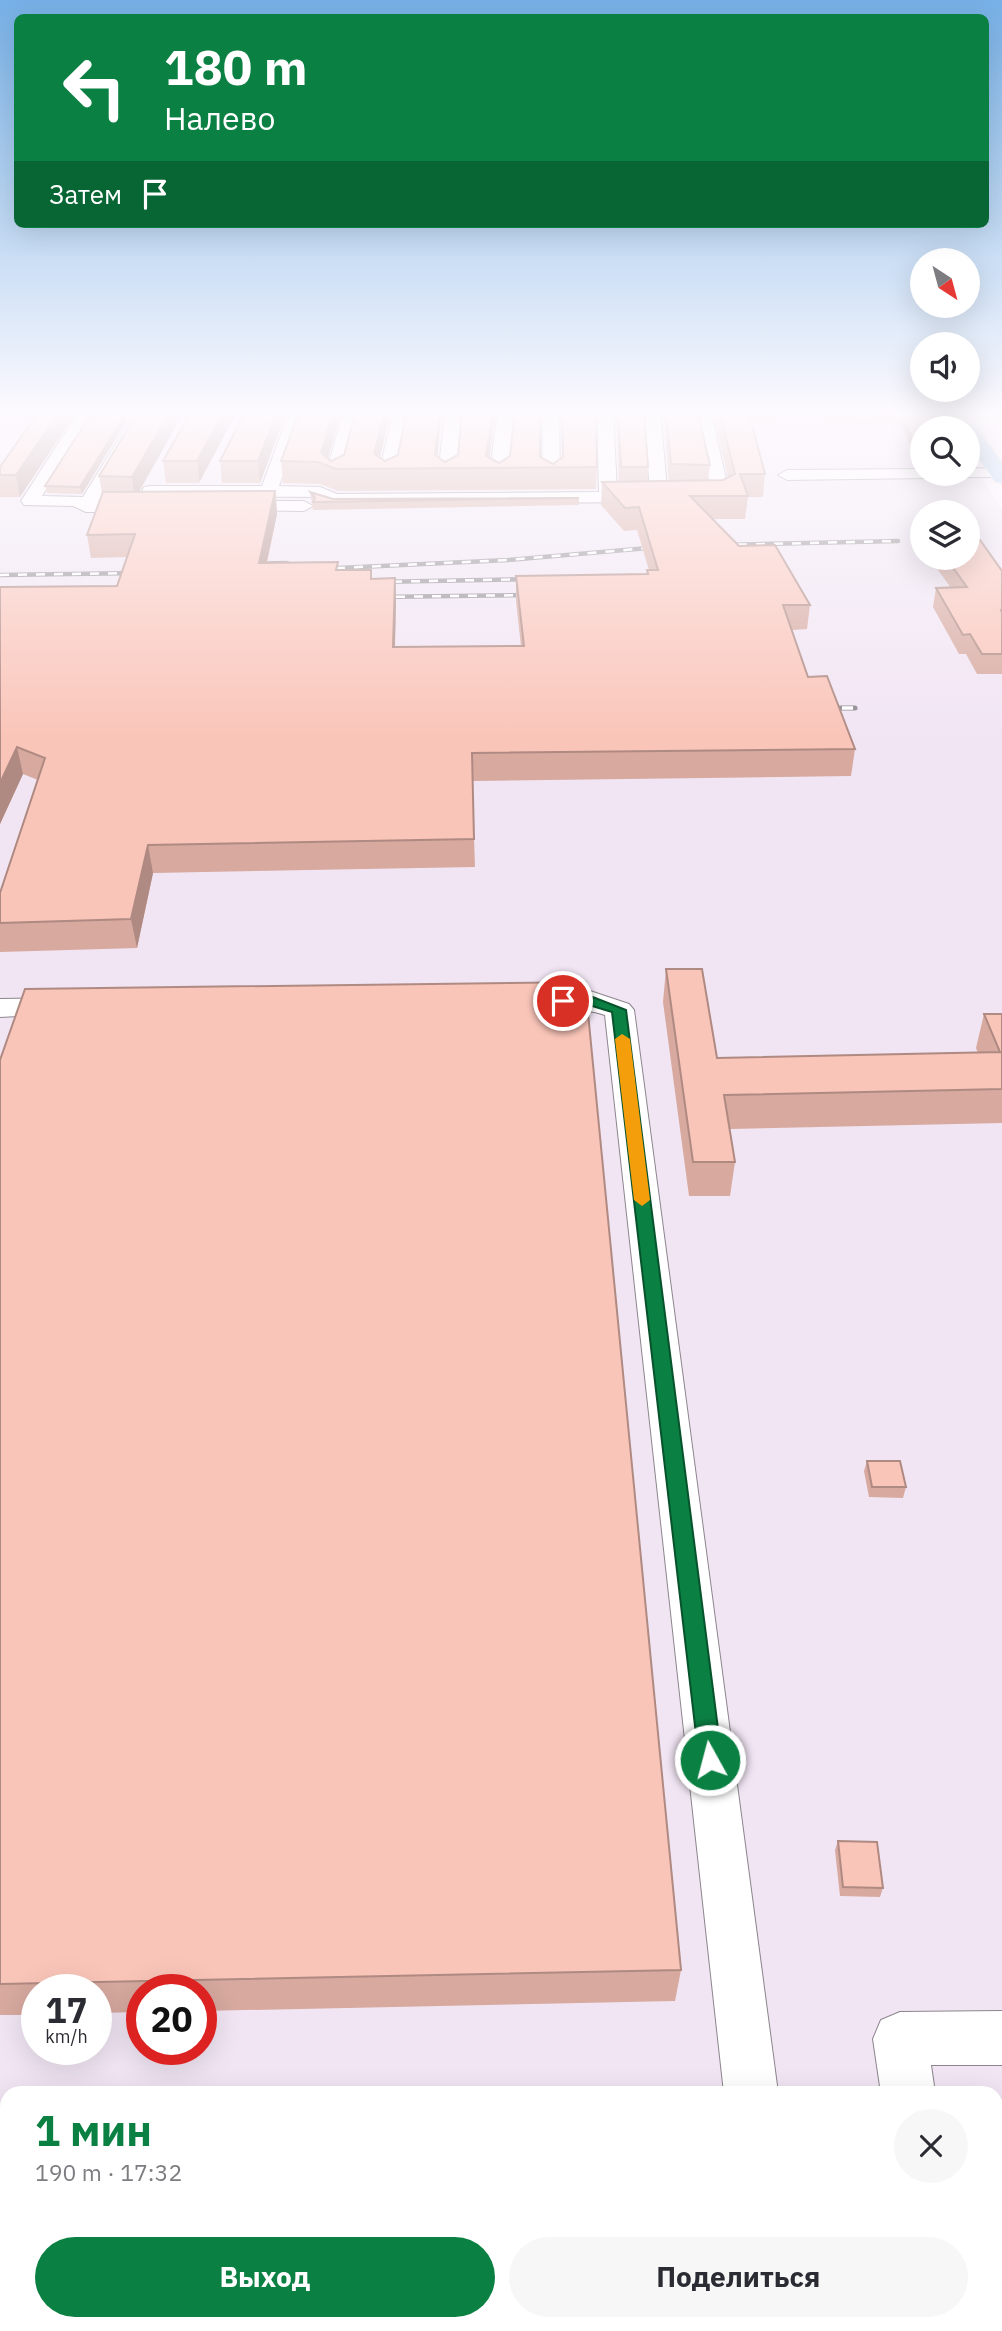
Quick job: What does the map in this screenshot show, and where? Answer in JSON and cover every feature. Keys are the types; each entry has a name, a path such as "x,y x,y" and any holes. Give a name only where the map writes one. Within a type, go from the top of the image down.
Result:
{"lane":[{"path":"508,1002 590,1000 619,1010 750,2086"},
{"path":"0,1008 96,1007"},
{"path":"907,2086 900,2039 1002,2038"}],"shaded area":[{"path":"0,519 910,519 910,570 980,570 980,519 1002,519 1002,2086 0,2086"}],"building":[{"path":"93,519 269,519 259,563 338,562 336,570 371,570 371,579 395,578 393,647 524,646 516,576 648,574 647,570 658,570 643,519 712,519 739,546 775,545 810,605 783,605 808,677 827,676 855,749 472,753 474,839 148,845 131,919 0,923 0,893 45,758 17,747 0,783 0,587 117,586 135,534 87,535"},
{"path":"980,540 1002,571 1002,654 982,654 970,634 963,635 936,588 967,587 955,570 980,570"},
{"path":"666,969 702,969 717,1058 1000,1052 984,1014 1002,1014 1002,1089 724,1095 735,1162 693,1162"},
{"path":"585,982 681,1970 217,1980 217,1974 126,1974 126,1981 112,1982 112,1974 21,1974 21,1984 0,1984 0,1060 25,989"},
{"path":"867,1461 900,1461 906,1487 872,1487"},
{"path":"838,1841 877,1842 883,1888 843,1887"}],"railway":[{"path":"720,545 898,541"},
{"path":"318,569 508,560 660,547"},
{"path":"248,564 287,563"},
{"path":"0,575 140,573"},
{"path":"375,582 536,579"},
{"path":"378,597 535,595"},
{"path":"820,708 855,708"}],"slow traffic":[{"path":"622,1039 642,1200"}],"route":[{"path":"563,1001 590,1000 619,1010 710,1760"}]}
